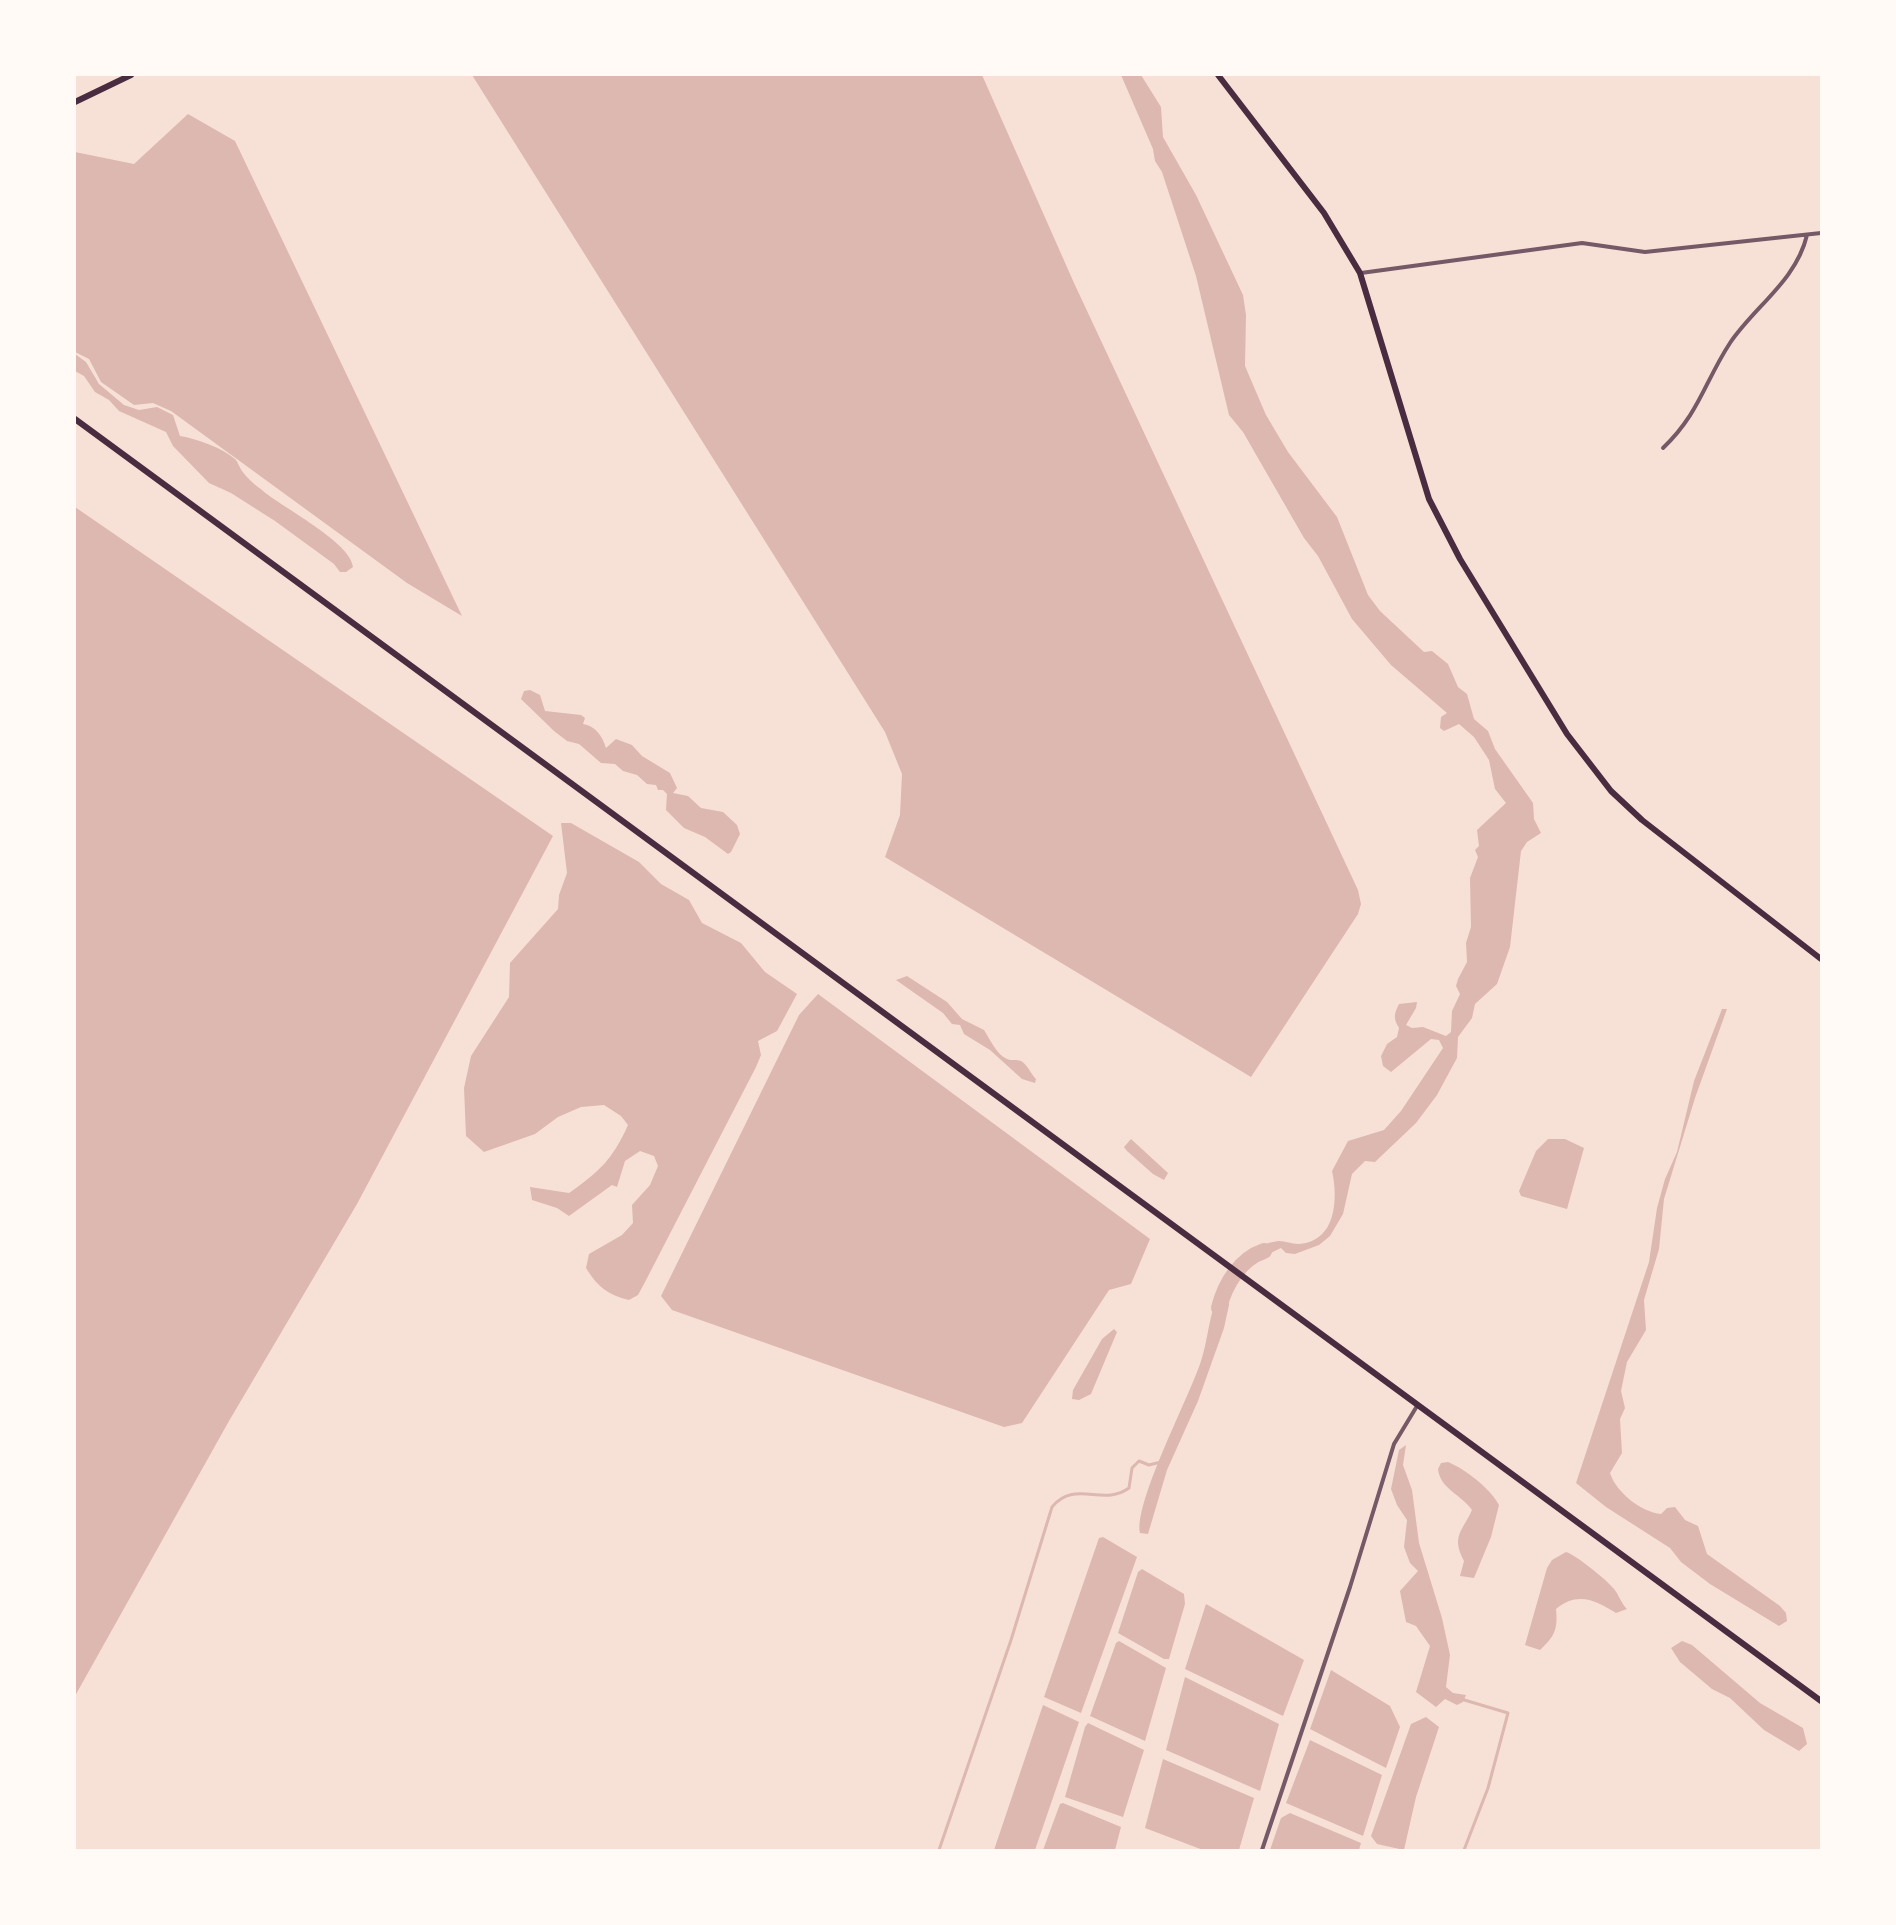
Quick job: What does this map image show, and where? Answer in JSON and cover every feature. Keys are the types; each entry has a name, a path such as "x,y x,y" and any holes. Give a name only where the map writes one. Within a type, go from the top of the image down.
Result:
{"main road":[{"path":"75,102 131,75"},
{"path":"1218,75 1324,213 1360,273 1429,499 1460,559 1567,734 1611,791 1642,820 1821,959"},
{"path":"75,419 1821,1701"}],"street":[{"path":"1360,273 1582,243 1645,252 1821,233"},
{"path":"1663,448 1691,417 1730,343 1776,292 1804,245 1807,234"},
{"path":"1262,1850 1394,1444 1418,1405"}],"shaded area":[{"path":"472,75 982,75 1074,283 1358,890 1361,904 1358,914 1251,1077 885,857 900,815 902,774 885,732"},
{"path":"1121,75 1141,75 1161,107 1163,137 1196,195 1243,295 1246,315 1245,366 1266,415 1288,452 1337,517 1368,595 1380,611 1424,652 1432,651 1448,664 1458,687 1467,694 1474,719 1488,731 1495,749 1533,803 1534,819 1541,833 1527,842 1521,851 1510,947 1497,984 1475,1004 1472,1018 1458,1037 1457,1058 1437,1095 1416,1123 1375,1162 1365,1161 1352,1174 1343,1214 1330,1236 1319,1245 1295,1254 1286,1253 1281,1248 1248,1264 1242,1258 1264,1244 1279,1241 1298,1244 1321,1236 1332,1217 1335,1194 1332,1171 1348,1141 1384,1130 1401,1111 1443,1048 1439,1040 1431,1039 1391,1072 1383,1066 1381,1056 1387,1044 1397,1037 1399,1028 1395,1016 1399,1004 1417,1002 1406,1025 1412,1028 1423,1027 1446,1036 1451,1032 1452,1011 1460,994 1456,986 1467,962 1466,943 1471,927 1470,878 1478,857 1475,850 1479,846 1477,830 1506,803 1495,789 1489,760 1474,737 1459,724 1444,731 1440,728 1441,717 1447,713 1391,665 1352,619 1318,556 1304,538 1243,432 1229,415 1196,276 1162,172 1155,161 1153,149"},
{"path":"188,114 235,141 462,616 407,583 171,411 153,403 134,405 101,382 89,359 75,352 75,152 134,164"},
{"path":"75,354 86,362 99,384 124,405 139,410 157,407 173,415 180,436 209,444 235,459 244,474 257,486 341,547 353,567 346,572 340,572 334,564 275,521 231,493 209,483 173,446 166,432 119,411 109,400 95,392 84,376 75,371"},
{"path":"75,507 553,836 357,1204 229,1421 75,1696"},
{"path":"530,690 540,695 545,711 581,715 585,718 583,724 598,732 606,748 616,739 632,745 642,756 670,773 677,788 673,793 688,796 701,808 723,812 737,825 740,834 731,852 728,854 705,837 684,828 666,810 667,794 663,790 658,790 656,785 647,784 637,775 623,771 615,764 601,763 579,744 567,741 554,731 521,699 524,691"},
{"path":"561,823 571,823 639,862 661,884 689,900 702,923 741,943 765,972 797,994 777,1031 758,1041 761,1055 756,1067 644,1284 638,1295 629,1300 604,1289 586,1268 589,1254 622,1235 633,1223 632,1205 650,1185 658,1166 654,1156 640,1151 625,1161 617,1187 612,1185 569,1216 557,1208 532,1200 530,1187 569,1193 589,1178 617,1147 628,1125 621,1116 604,1105 581,1107 558,1117 535,1134 484,1152 466,1136 464,1088 471,1056 509,997 510,963 558,909 559,895 567,873"},
{"path":"907,976 947,1002 962,1019 984,1030 1003,1057 1023,1062 1036,1079 1035,1083 1022,1079 990,1050 964,1034 960,1025 952,1024 943,1013 896,980"},
{"path":"818,994 1150,1239 1131,1284 1109,1290 1022,1423 1004,1427 672,1310 661,1296 799,1015"},
{"path":"1722,1009 1727,1009 1695,1098 1664,1199 1659,1249 1644,1300 1646,1330 1627,1362 1621,1391 1625,1408 1620,1419 1622,1453 1610,1473 1624,1494 1638,1505 1661,1514 1667,1508 1675,1507 1685,1520 1698,1526 1707,1554 1780,1606 1786,1613 1787,1621 1779,1626 1710,1584 1681,1562 1670,1548 1606,1507 1576,1483 1649,1262 1657,1208 1665,1179 1677,1152 1694,1081"},
{"path":"1131,1139 1168,1173 1164,1180 1153,1174 1127,1151 1124,1147"},
{"path":"1548,1139 1565,1139 1584,1148 1567,1209 1521,1196 1519,1191 1536,1151"},
{"path":"1223,1287 1228,1290 1229,1305 1224,1328 1198,1401 1167,1470 1148,1534 1140,1533 1140,1518 1145,1498 1195,1378 1204,1352 1212,1313"},
{"path":"1114,1329 1117,1332 1091,1394 1079,1400 1072,1399 1073,1390 1102,1339"},
{"path":"1406,1445 1403,1465 1412,1490 1419,1543 1442,1618 1450,1655 1446,1687 1453,1693 1466,1695 1463,1702 1457,1705 1445,1699 1436,1707 1416,1692 1430,1646 1416,1626 1406,1622 1400,1591 1418,1571 1410,1563 1404,1547 1407,1520 1397,1505 1391,1489 1399,1450"},
{"path":"1448,1462 1476,1480 1490,1492 1499,1505 1491,1537 1474,1578 1460,1576 1464,1561 1458,1546 1459,1534 1472,1510 1447,1487 1440,1476 1438,1469 1441,1463"},
{"path":"1103,1537 1137,1557 1081,1713 1044,1697 1099,1538"},
{"path":"1566,1552 1605,1580 1627,1609 1616,1613 1594,1601 1571,1600 1556,1609 1554,1632 1540,1650 1525,1645 1547,1568 1552,1560"},
{"path":"1142,1569 1184,1594 1185,1604 1169,1659 1164,1659 1118,1633 1138,1572"},
{"path":"1206,1604 1304,1660 1283,1716 1185,1669"},
{"path":"1119,1641 1166,1668 1145,1741 1090,1716 1116,1643"},
{"path":"1682,1641 1692,1645 1760,1703 1803,1728 1807,1744 1799,1751 1764,1730 1730,1698 1712,1689 1680,1662 1671,1648"},
{"path":"1331,1670 1390,1706 1400,1727 1386,1768 1310,1729"},
{"path":"1185,1677 1279,1724 1260,1791 1166,1750"},
{"path":"1043,1705 1079,1722 1035,1850 994,1850"},
{"path":"1426,1717 1439,1727 1416,1797 1404,1850 1377,1844 1371,1836 1411,1724"},
{"path":"1088,1723 1144,1750 1123,1817 1065,1797"},
{"path":"1310,1740 1382,1775 1363,1836 1286,1803"},
{"path":"1163,1759 1254,1798 1239,1850 1203,1850 1145,1828"},
{"path":"1063,1803 1121,1827 1115,1850 1043,1850 1060,1804"},
{"path":"1290,1813 1361,1843 1359,1850 1270,1850 1281,1818"}],"waterway":[{"path":"1219,1308 1225,1290 1241,1266 1264,1251"},
{"path":"939,1850 1011,1640 1052,1507 1070,1495 1119,1493 1129,1488 1132,1468 1139,1461 1149,1465 1161,1462"},
{"path":"1461,1699 1508,1713 1488,1788 1464,1850"}]}
